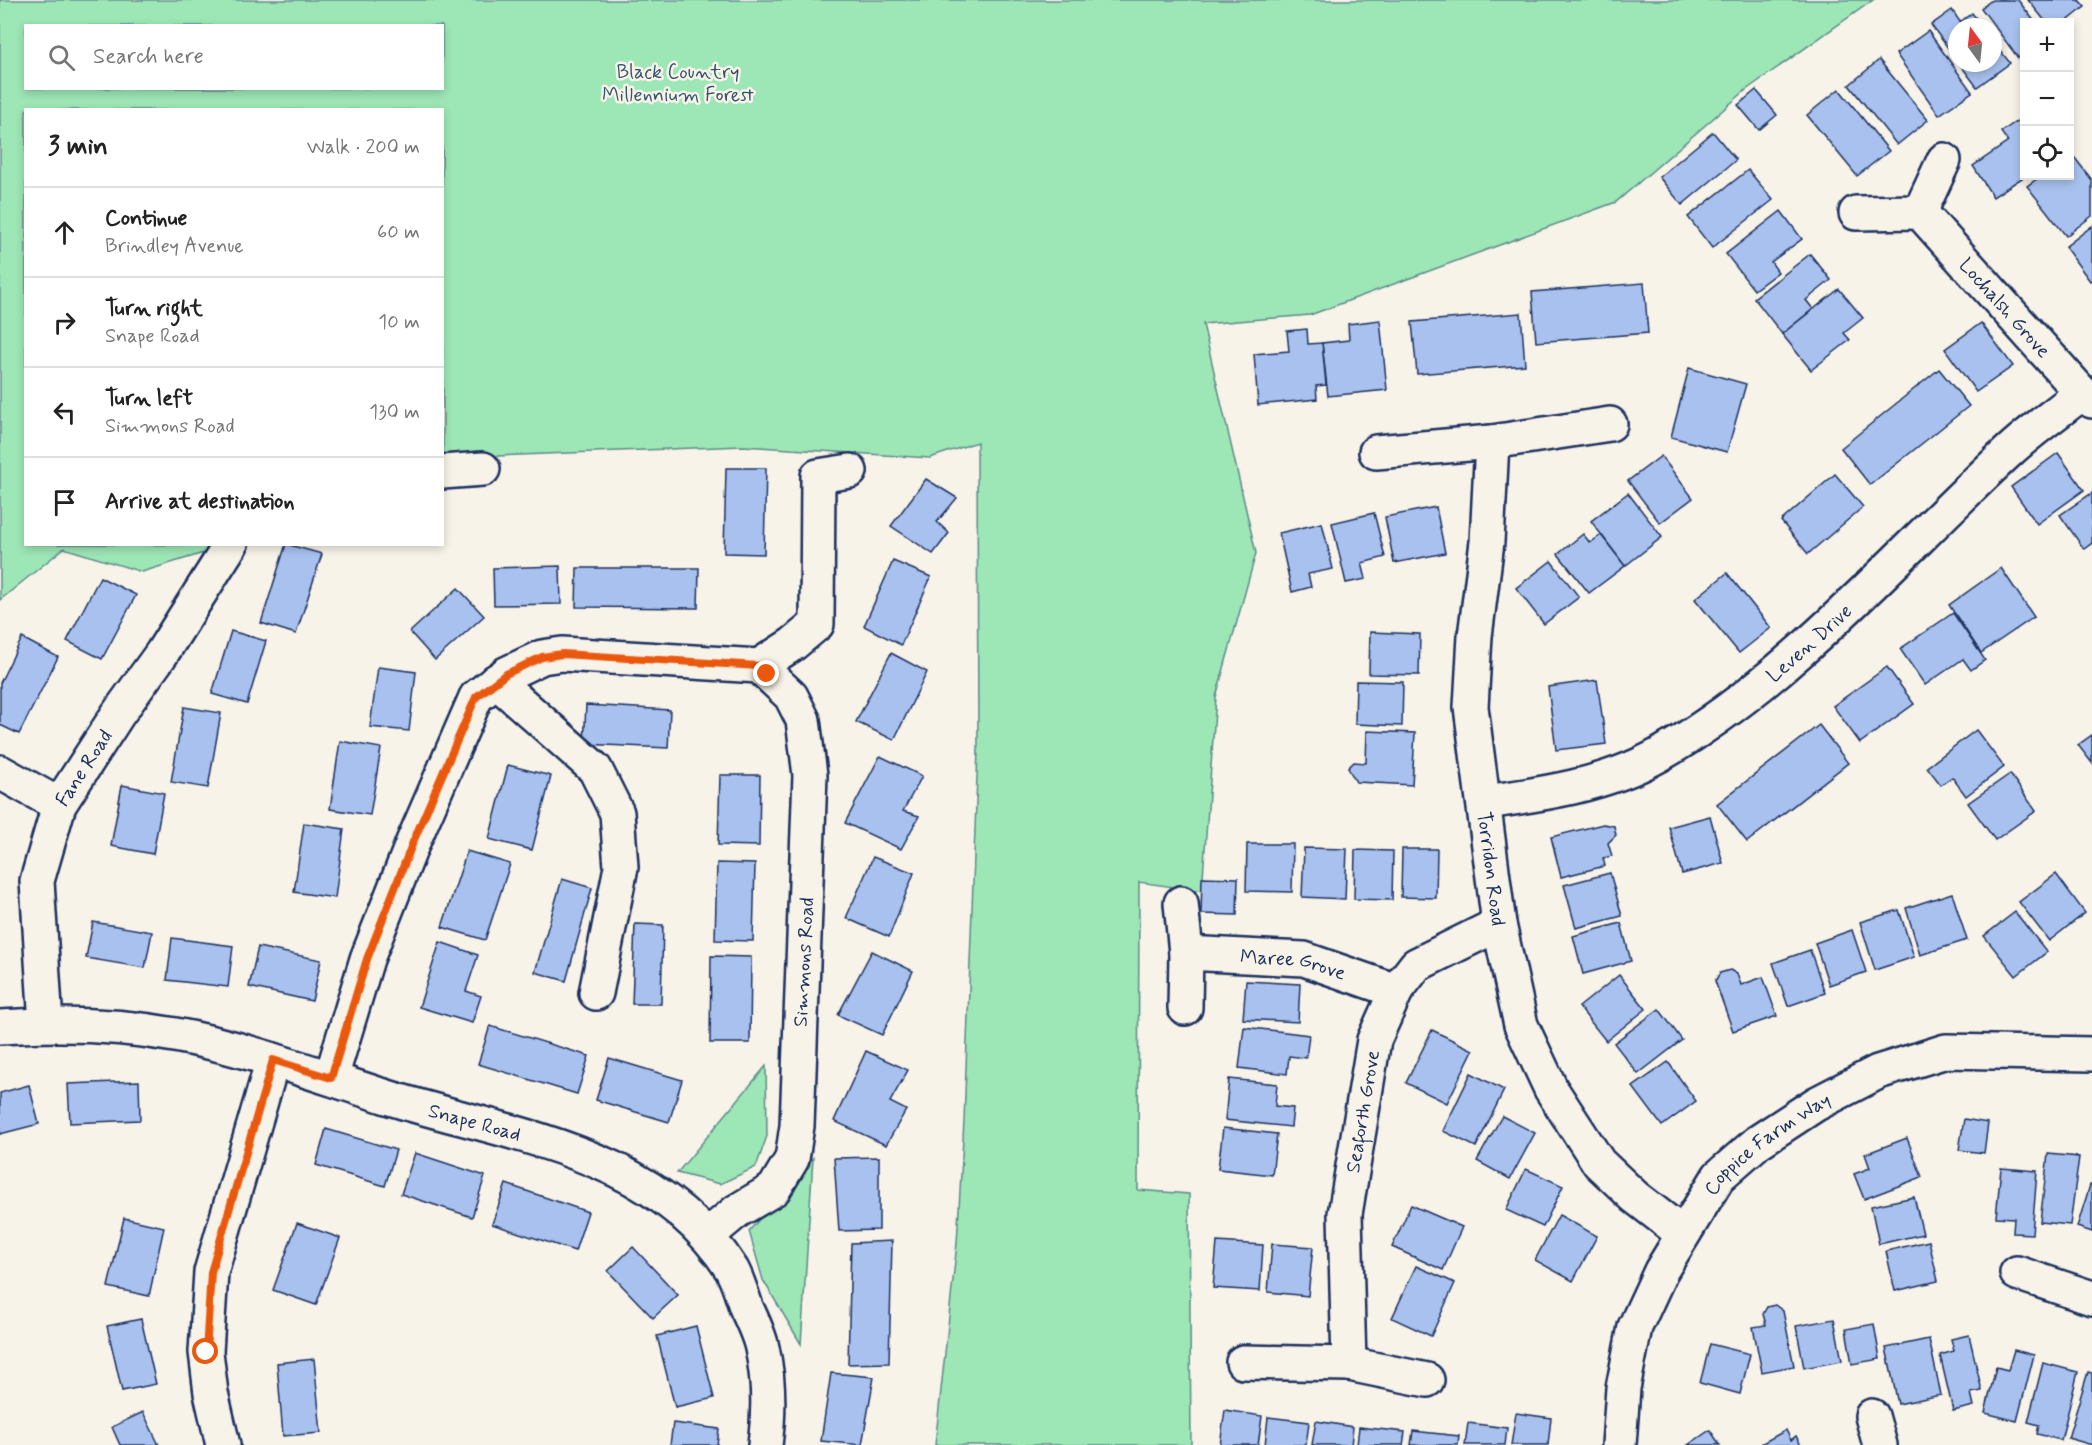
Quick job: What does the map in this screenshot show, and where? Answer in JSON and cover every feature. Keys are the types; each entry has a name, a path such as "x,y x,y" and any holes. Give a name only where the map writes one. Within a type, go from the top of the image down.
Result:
{"street":[{"path":"1856,213 1920,212 1944,160"},
{"name":"Lochalsh Grove","path":"1920,212 2087,397"},
{"name":"Leven Drive","path":"1485,802 1544,794 1610,776 1658,756 1707,724 1773,672 1897,562 2008,451 2087,397"},
{"path":"1376,452 1492,442 1610,424"},
{"name":"Torridon Road","path":"1492,442 1487,542 1475,636 1471,707 1499,924 1521,1025 1551,1089 1599,1163 1635,1197 1683,1234"},
{"path":"444,472 483,469"},
{"path":"331,1078 367,959 413,842 476,697 496,681 542,657 562,654 759,666 793,644 817,624 818,476 850,471"},
{"name":"Fane Road","path":"46,1024 37,881 59,805 118,714 162,653 230,546"},
{"name":"Simmons Road","path":"707,1236 737,1211 774,1189 792,1159 797,1126 810,775 803,720 791,696 759,666"},
{"path":"496,681 595,769 617,813 621,867 596,993"},
{"path":"0,772 59,805"},
{"path":"1181,903 1186,953 1185,1008"},
{"name":"Seaforth Grove","path":"1349,1364 1345,1214 1374,1040 1396,991 1416,965 1499,924"},
{"name":"Maree Grove","path":"1186,953 1304,959 1396,991"},
{"name":"Snape Road","path":"0,1027 79,1023 177,1035 273,1060 388,1098 548,1141 614,1167 678,1209 707,1236 733,1272 762,1347 769,1415 765,1445"},
{"name":"Coppice Farm Way","path":"1619,1445 1623,1388 1635,1327 1661,1271 1719,1176 1758,1142 1816,1104 1878,1072 1946,1052 2092,1054"},
{"path":"223,1445 211,1393 206,1352 211,1272 273,1060"},
{"path":"2017,1273 2092,1298"},
{"path":"1243,1362 1349,1364 1427,1380"}],"green space":[{"name":"Black Country Millennium Forest","path":"0,0 1873,0 1746,90 1616,202 1310,315 1203,324 1256,553 1216,697 1202,891 1139,882 1138,1190 1189,1194 1191,1445 935,1445 957,1243 964,1121 978,750 977,442 930,458 743,446 496,456 444,462 444,108 24,108 24,546 216,546 210,551 142,572 64,548 0,600"},
{"path":"766,1066 767,1136 756,1167 720,1184 677,1173"},
{"path":"813,1158 801,1344 763,1280 749,1231"}],"building":[{"path":"1992,0 2018,0 2032,18 2020,18 2020,56 2018,58 2002,36 2002,18 1988,18 1981,8"},
{"path":"2028,0 2079,0 2085,7 2071,18 2043,18"},
{"path":"1952,10 1957,18 1948,18 1948,48 1931,25"},
{"path":"1972,13 1976,18 1965,18"},
{"path":"1928,31 1948,59 1948,72 1958,72 1972,92 1939,115 1896,54"},
{"path":"2002,53 2010,63 2002,69"},
{"path":"1879,60 1928,120 1897,145 1849,85"},
{"path":"1966,72 1998,72 1977,87"},
{"path":"1839,89 1889,151 1857,176 1807,115"},
{"path":"1756,90 1777,115 1759,130 1738,105"},
{"path":"2020,119 2020,179 1993,197 1973,166 2008,142 2001,132"},
{"path":"1713,132 1736,160 1682,205 1659,177"},
{"path":"2074,157 2092,180 2092,216 2066,236 2027,186 2035,180 2074,180"},
{"path":"1748,170 1773,200 1712,248 1688,217"},
{"path":"1781,211 1802,239 1771,262 1778,272 1754,290 1726,254"},
{"path":"2092,226 2092,280 2090,281 2065,247"},
{"path":"1810,254 1831,280 1806,300 1813,309 1782,334 1754,298"},
{"path":"1644,283 1648,333 1536,342 1532,292"},
{"path":"1839,289 1863,318 1844,333 1850,340 1811,370 1782,334"},
{"path":"1521,313 1525,365 1417,374 1412,322"},
{"path":"1380,320 1387,390 1328,396 1322,343 1349,340 1348,324"},
{"path":"1981,323 2013,366 1976,392 1945,349"},
{"path":"1307,329 1308,344 1322,343 1326,385 1316,386 1317,399 1258,405 1254,354 1289,351 1287,331"},
{"path":"1689,368 1746,384 1727,452 1671,437"},
{"path":"1939,369 1969,406 1870,485 1841,448"},
{"path":"2058,453 2084,490 2037,524 2011,487"},
{"path":"1661,456 1693,498 1660,523 1628,481"},
{"path":"726,468 766,468 764,554 724,553"},
{"path":"1835,474 1863,507 1808,554 1781,521"},
{"path":"926,479 957,498 937,522 949,533 933,554 891,526"},
{"path":"1628,493 1662,537 1625,566 1591,521"},
{"path":"2092,493 2092,543 2084,549 2060,515"},
{"path":"1436,507 1445,553 1394,563 1385,517"},
{"path":"1374,513 1385,557 1362,563 1366,579 1346,583 1332,523"},
{"path":"1322,523 1333,569 1308,574 1311,587 1292,592 1279,533"},
{"path":"1583,534 1590,543 1601,535 1625,566 1589,593 1558,554"},
{"path":"285,546 322,554 296,634 261,623"},
{"path":"893,561 931,577 901,645 864,626"},
{"path":"1551,561 1579,597 1544,624 1516,588"},
{"path":"560,566 561,604 494,605 493,568"},
{"path":"577,568 699,568 698,608 576,607"},
{"path":"2001,568 2034,617 1981,653 1949,605"},
{"path":"1727,573 1771,628 1739,653 1695,599"},
{"path":"100,577 136,595 102,659 67,641"},
{"path":"458,588 484,616 435,660 410,632"},
{"path":"1953,613 1985,660 1971,670 1963,659 1925,685 1900,649"},
{"path":"231,631 266,641 247,704 212,694"},
{"path":"1370,632 1420,634 1419,675 1369,674"},
{"path":"22,638 58,657 19,734 0,725 0,683"},
{"path":"891,653 927,672 894,740 856,722"},
{"path":"378,667 416,672 409,731 370,727"},
{"path":"1887,667 1914,704 1860,743 1833,706"},
{"path":"1597,680 1606,744 1556,750 1548,687"},
{"path":"1356,681 1403,682 1402,726 1355,724"},
{"path":"586,705 670,710 668,748 584,744"},
{"path":"184,707 221,713 208,788 171,782"},
{"path":"1819,725 1848,763 1747,842 1717,804"},
{"path":"1976,730 2004,767 1966,796 1952,777 1941,785 1927,767"},
{"path":"1367,731 1415,733 1412,785 1356,782 1348,768 1354,762 1366,763"},
{"path":"2092,735 2092,763 2078,745"},
{"path":"340,741 381,748 370,815 330,809"},
{"path":"880,756 922,776 903,811 919,816 901,849 845,823"},
{"path":"508,765 551,776 532,850 489,839"},
{"path":"2010,774 2036,811 1995,840 1968,803"},
{"path":"720,775 760,775 759,846 718,845"},
{"path":"122,785 164,793 153,854 111,846"},
{"path":"1710,816 1723,863 1682,874 1669,827"},
{"path":"304,823 344,829 335,898 294,892"},
{"path":"1603,824 1614,826 1616,835 1608,843 1612,856 1603,858 1605,866 1561,877 1551,837"},
{"path":"1247,844 1293,844 1292,892 1246,891"},
{"path":"1304,848 1347,849 1345,899 1302,897"},
{"path":"1402,849 1437,849 1436,898 1401,897"},
{"path":"1355,850 1393,851 1392,900 1354,899"},
{"path":"467,851 510,864 485,940 442,927"},
{"path":"873,857 914,873 889,937 846,918"},
{"path":"717,863 755,864 753,941 715,940"},
{"path":"1610,873 1622,916 1576,928 1564,885"},
{"path":"2056,874 2085,913 2049,941 2019,902"},
{"path":"1202,877 1238,878 1237,915 1201,914"},
{"path":"562,879 592,888 566,981 535,972"},
{"path":"1952,893 1967,940 1920,955 1906,908"},
{"path":"1899,910 1914,957 1875,970 1860,922"},
{"path":"2015,912 2047,952 2016,976 1984,936"},
{"path":"93,922 152,932 145,968 86,958"},
{"path":"1621,923 1631,961 1583,974 1573,936"},
{"path":"635,924 663,925 661,1004 632,1004"},
{"path":"1852,930 1866,972 1829,985 1815,943"},
{"path":"172,938 233,946 228,987 167,980"},
{"path":"440,942 478,955 466,991 481,996 472,1023 419,1007"},
{"path":"258,947 321,960 312,1001 249,987"},
{"path":"1810,950 1825,993 1788,1006 1773,963"},
{"path":"872,951 913,971 882,1035 838,1015"},
{"path":"711,956 751,957 750,1043 710,1043"},
{"path":"1730,970 1737,974 1741,985 1763,977 1777,1016 1733,1031 1715,981 1720,973"},
{"path":"1619,975 1646,1009 1606,1041 1579,1007"},
{"path":"1246,981 1300,984 1298,1022 1243,1019"},
{"path":"1659,1009 1682,1040 1638,1074 1614,1043"},
{"path":"490,1026 589,1056 577,1094 478,1064"},
{"path":"1244,1027 1309,1035 1306,1058 1289,1056 1287,1074 1239,1068"},
{"path":"1432,1030 1473,1050 1447,1103 1406,1083"},
{"path":"866,1051 908,1070 890,1102 906,1110 886,1145 834,1121"},
{"path":"609,1058 682,1080 669,1122 596,1100"},
{"path":"1668,1062 1696,1101 1662,1126 1633,1087"},
{"path":"1471,1073 1504,1090 1476,1147 1443,1131"},
{"path":"1229,1079 1277,1084 1275,1106 1293,1108 1291,1127 1225,1120"},
{"path":"139,1081 140,1120 70,1123 68,1084"},
{"path":"29,1085 39,1124 0,1134 0,1093"},
{"path":"1502,1116 1535,1133 1510,1179 1477,1161"},
{"path":"1964,1119 1988,1123 1984,1153 1959,1150"},
{"path":"1223,1128 1277,1134 1272,1175 1218,1169"},
{"path":"326,1129 396,1150 385,1186 316,1165"},
{"path":"1907,1138 1922,1177 1864,1199 1854,1174 1870,1168 1865,1154"},
{"path":"415,1153 485,1176 472,1217 401,1194"},
{"path":"2048,1154 2079,1157 2070,1225 2040,1222"},
{"path":"879,1157 879,1230 839,1231 834,1158"},
{"path":"2001,1168 2037,1171 2032,1234 2013,1233 2014,1218 1996,1217"},
{"path":"1526,1169 1563,1186 1543,1227 1506,1210"},
{"path":"506,1184 588,1212 575,1251 492,1224"},
{"path":"2090,1185 2092,1186 2092,1232 2077,1227"},
{"path":"1914,1197 1923,1234 1879,1244 1871,1206"},
{"path":"1411,1205 1462,1227 1443,1270 1392,1247"},
{"path":"1559,1215 1597,1236 1573,1281 1535,1260"},
{"path":"124,1218 164,1227 149,1296 108,1287"},
{"path":"297,1223 340,1238 316,1305 273,1290"},
{"path":"892,1241 889,1363 848,1364 851,1243"},
{"path":"1929,1241 1938,1281 1895,1291 1886,1251"},
{"path":"1217,1242 1263,1245 1260,1291 1213,1288"},
{"path":"1272,1244 1313,1247 1308,1296 1268,1292"},
{"path":"633,1247 678,1295 653,1318 608,1271"},
{"path":"1416,1266 1455,1283 1431,1336 1392,1318"},
{"path":"1775,1305 1783,1311 1794,1366 1762,1372 1753,1327 1766,1325 1763,1314 1767,1307"},
{"path":"141,1319 156,1384 122,1391 107,1326"},
{"path":"1834,1319 1842,1361 1804,1368 1796,1326"},
{"path":"1874,1324 1880,1359 1852,1364 1846,1329"},
{"path":"696,1326 714,1398 675,1407 657,1336"},
{"path":"1969,1335 1982,1391 1971,1393 1974,1406 1953,1411 1940,1355 1954,1351 1951,1339"},
{"path":"1929,1339 1941,1395 1898,1404 1886,1348"},
{"path":"1710,1344 1750,1354 1740,1394 1700,1383"},
{"path":"2014,1350 2034,1355 2017,1421 1985,1413 1996,1367 2008,1370"},
{"path":"314,1359 321,1433 283,1436 277,1363"},
{"path":"2043,1363 2078,1372 2061,1440 2037,1434 2039,1425 2028,1422"},
{"path":"2088,1372 2092,1373 2092,1445 2068,1438"},
{"path":"831,1373 874,1377 862,1445 821,1441"},
{"path":"1225,1410 1262,1416 1258,1445 1220,1445"},
{"path":"143,1412 159,1445 120,1445 112,1427"},
{"path":"1516,1413 1551,1418 1548,1445 1511,1445"},
{"path":"1268,1417 1309,1422 1306,1445 1265,1445"},
{"path":"1316,1421 1353,1427 1351,1445 1312,1445"},
{"path":"673,1423 719,1429 717,1445 670,1445"},
{"path":"1468,1423 1507,1428 1505,1445 1465,1445"},
{"path":"1359,1427 1405,1432 1403,1445 1357,1445"},
{"path":"1710,1430 1720,1445 1688,1445"},
{"path":"1786,1430 1791,1440 1796,1436 1801,1445 1759,1445"},
{"path":"1413,1431 1459,1436 1458,1445 1411,1445"}],"route":[{"path":"206,1352 206,1321 211,1272 273,1060 331,1078 367,959 413,842 476,697 506,674 542,657 562,654 759,666 767,674"}]}
